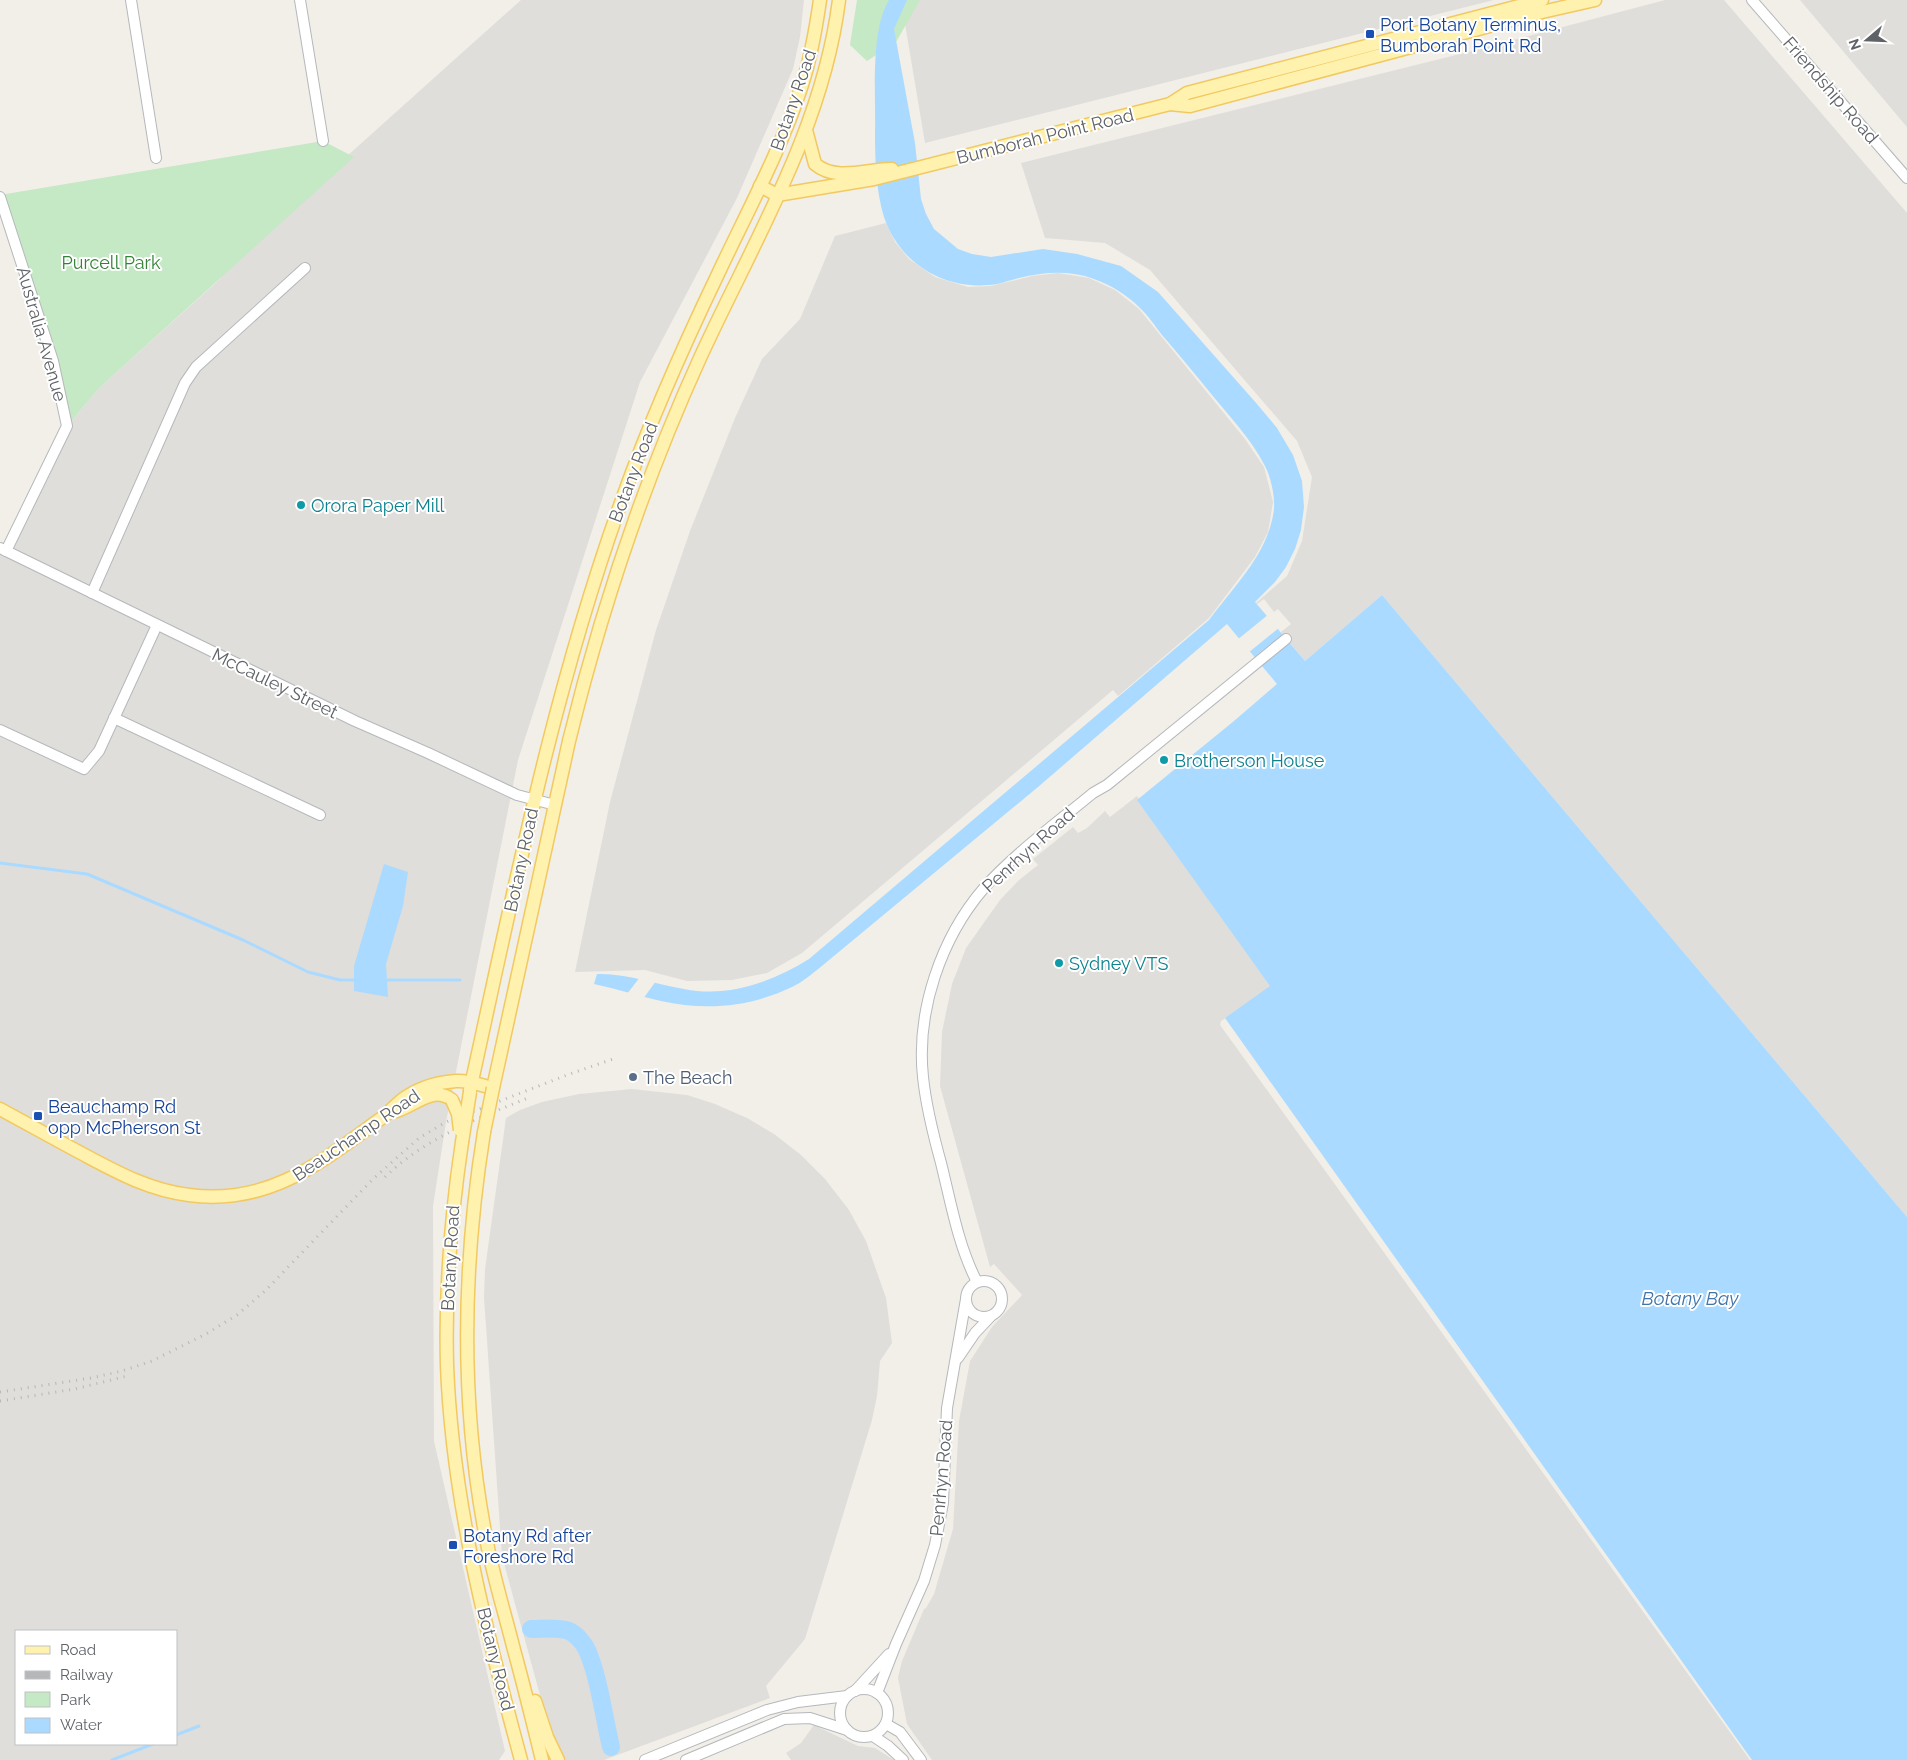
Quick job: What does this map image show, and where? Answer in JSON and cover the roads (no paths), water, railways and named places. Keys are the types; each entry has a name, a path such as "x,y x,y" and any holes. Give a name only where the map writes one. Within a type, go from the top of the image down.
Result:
{"main road":[{"name":"Botany Road","path":"542,1760 494,1572 474,1459 467,1375 466,1332 470,1246 484,1132 482,1086 534,800 556,711 587,601 623,497 681,352 760,186 794,108 812,44 820,0"},
{"name":"Botany Road","path":"521,1760 470,1551 460,1498 450,1406 447,1356 448,1289 452,1211 462,1142 482,1086 555,805 583,684 631,528 682,398 806,130 825,72 833,40 839,0"},
{"name":"Bumborah Point Road","path":"777,195 874,174 920,168 1170,104 1187,94 1322,57 1541,3 1595,0"},
{"name":"Bumborah Point Road","path":"1170,104 1190,106 1326,71 1541,3"},
{"name":"Bumborah Point Road","path":"806,130 812,157 815,164 820,168 837,174 874,174"},
{"path":"760,186 777,195"},
{"name":"Beauchamp Road","path":"0,1109 110,1169 145,1185 189,1196 230,1196 256,1192 285,1182 321,1162 388,1113 405,1097 428,1086 456,1081 482,1086"},
{"path":"388,1113 402,1110 429,1095 442,1094 452,1100 458,1114 462,1142"},
{"path":"515,1653 531,1690 547,1737 558,1760"},
{"path":"514,1760 517,1746"}],"street":[{"path":"131,0 156,158"},
{"path":"300,0 323,141"},
{"name":"Friendship Road","path":"1754,1 1907,178"},
{"path":"1322,57 1326,71"},
{"name":"Australia Avenue","path":"0,197 53,361 67,426 3,550"},
{"path":"92,593 185,384 196,367 305,268"},
{"name":"McCauley Street","path":"3,550 355,722 428,753 510,793 555,805"},
{"path":"0,730 84,768 99,751 157,625"},
{"name":"Penrhyn Road","path":"977,1282 960,1241 931,1127 922,1075 924,1023 929,995 939,964 964,915 984,888 1004,868 1093,793 1107,786 1286,639"},
{"path":"114,718 320,815"},
{"name":"Penrhyn Road","path":"894,1648 924,1581 935,1545 943,1504 947,1408 966,1299 971,1286 984,1280 991,1282 1001,1292 1001,1306 975,1333 956,1361"},
{"path":"966,1299 967,1305 974,1314 985,1317 991,1316"},
{"path":"877,1693 894,1648"},
{"path":"645,1760 766,1710 784,1705 851,1693 866,1689 877,1693 888,1709 886,1724 881,1731 873,1736 863,1738 854,1736 847,1730 842,1722 840,1713 842,1704 851,1693 894,1648"},
{"path":"686,1760 784,1719 810,1718 847,1730"},
{"path":"886,1724 900,1732 920,1758"},
{"path":"873,1736 888,1746 903,1760"}],"water":[{"name":"Botany Bay","path":"889,0 907,0 894,29 915,143 921,199 934,229 958,249 972,254 991,257 1043,249 1077,254 1121,266 1158,292 1277,428 1293,455 1302,481 1304,507 1301,530 1295,549 1286,567 1275,582 1255,602 1305,661 1382,595 1907,1217 1907,1760 1752,1760 1225,1018 1270,986 1137,800 1277,684 1227,624 1038,787 817,970 795,985 776,994 744,1003 695,1006 661,1001 594,984 597,974 608,974 684,989 701,991 734,990 780,975 809,959 1209,620 1249,568 1258,554 1271,525 1274,509 1273,492 1265,466 1253,446 1148,317 1129,298 1100,281 1066,273 1038,274 992,285 971,285 954,282 924,269 900,247 884,217 879,197 875,143 876,46 883,13"},
{"path":"384,864 408,872 403,906 386,964 388,997 354,991 354,966"}],"waterway":[{"path":"0,863 87,874 243,940 308,972 340,980 357,980"},
{"path":"383,980 460,980"},
{"path":"531,1629 569,1631 584,1644 595,1672 611,1747"},
{"path":"178,1734 199,1726"},
{"path":"112,1760 150,1745"}],"railway":[{"path":"0,1392 91,1378 122,1371 152,1361 206,1334 237,1315 266,1290 373,1179 419,1138 446,1122 616,1058"},
{"path":"385,1177 417,1151 452,1131 528,1098"},
{"path":"0,1401 75,1389 127,1376"}],"place":[{"name":"Port Botany Terminus, Bumborah Point Rd","path":"1370,34"},
{"name":"Orora Paper Mill","path":"301,505"},
{"name":"Brotherson House","path":"1164,760"},
{"name":"Sydney VTS","path":"1059,963"},
{"name":"The Beach","path":"633,1077"},
{"name":"Beauchamp Rd opp McPherson St","path":"38,1116"},
{"name":"Botany Rd after Foreshore Rd","path":"453,1545"}],"park label":[{"name":"Purcell Park","path":"111,262"}]}
